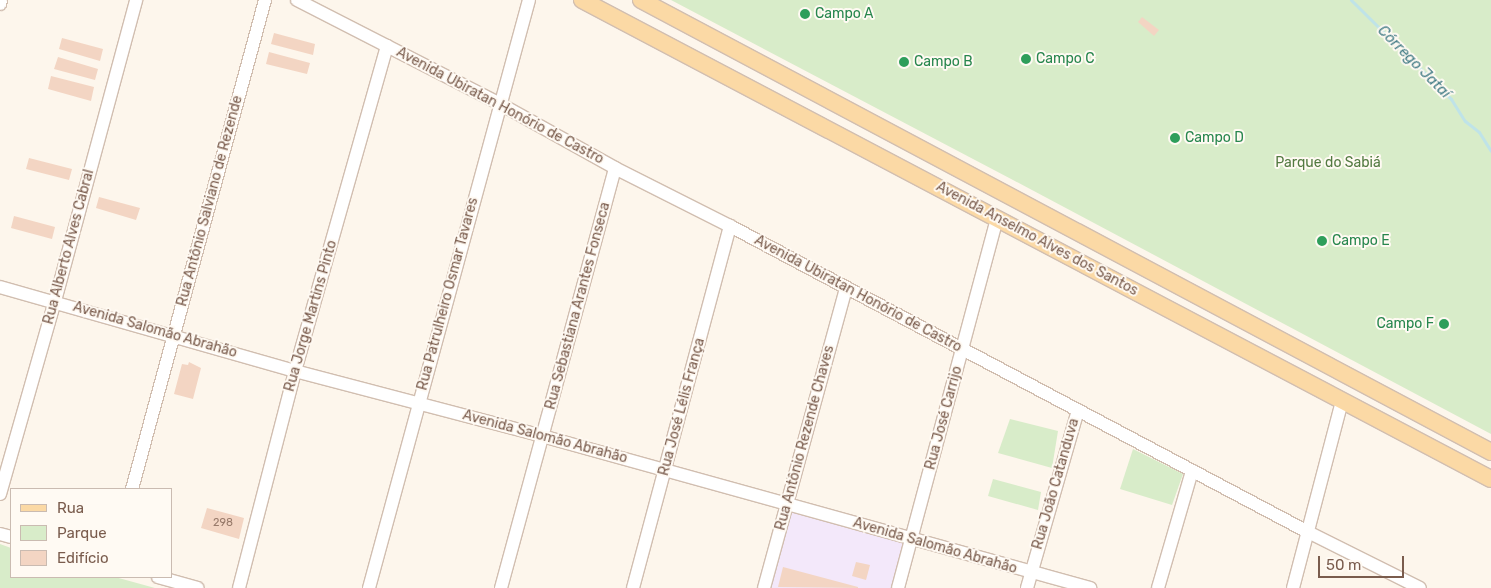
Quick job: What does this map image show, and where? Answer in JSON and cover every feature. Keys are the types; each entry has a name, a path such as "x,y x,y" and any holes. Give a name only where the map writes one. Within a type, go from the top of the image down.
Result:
{"main road":[{"name":"Avenida Anselmo Alves dos Santos","path":"582,0 1491,479"},
{"name":"Avenida Anselmo Alves dos Santos","path":"641,0 1491,452"},
{"path":"1149,298 1162,276"},
{"path":"1181,315 1188,301 1198,296"}],"street":[{"path":"0,4 1,0"},
{"name":"Rua Alberto Alves Cabral","path":"0,494 55,302 136,0"},
{"name":"Rua Antônio Salviano de Rezende","path":"132,488 265,0"},
{"name":"Avenida Ubiratan Honório de Castro","path":"297,0 500,104 615,168 730,226 1308,532 1420,588"},
{"name":"Rua Patrulheiro Osmar Tavares","path":"369,588 529,0"},
{"name":"Rua Jorge Martins Pinto","path":"239,588 295,371 387,46"},
{"name":"Rua Sebastiana Arantes Fonseca","path":"501,588 615,168"},
{"name":"Rua José Carrijo","path":"898,588 997,218"},
{"name":"Rua José Lélis França","path":"633,588 730,226"},
{"name":"Avenida Salomão Abrahão","path":"0,287 295,371 542,436 1090,588"},
{"name":"Rua Antônio Rezende Chaves","path":"764,588 846,288"},
{"path":"1292,588 1342,401"},
{"name":"Rua João Catanduva","path":"1027,588 1078,410"},
{"path":"1158,588 1192,471"},
{"path":"162,578 198,588"}],"shaded area":[{"path":"788,504 910,537 895,588 765,588"}],"green space":[{"name":"Parque do Sabiá","path":"671,0 1491,0 1491,434 1013,180"},
{"path":"1010,419 1058,431 1052,468 998,453"},
{"path":"1133,449 1183,474 1172,505 1120,489"},
{"path":"993,479 1041,492 1038,510 988,496"},
{"path":"0,544 10,548 10,578 119,578 155,588 0,588"}],"building":[{"path":"1142,17 1159,30 1154,36 1138,22"},
{"path":"274,33 315,44 313,55 271,44"},
{"path":"62,38 103,49 100,61 59,49"},
{"path":"269,52 310,63 307,74 266,64"},
{"path":"58,57 98,69 95,80 54,69"},
{"path":"51,76 94,87 91,101 48,89"},
{"path":"29,158 72,169 69,180 26,169"},
{"path":"99,197 140,208 136,220 96,208"},
{"path":"14,216 55,227 52,239 11,228"},
{"path":"189,362 201,368 193,399 174,394 182,364 188,365"},
{"path":"207,508 244,518 239,539 201,528"},
{"path":"856,562 870,565 866,580 852,576"},
{"path":"783,567 858,587 858,588 778,587"}],"waterway":[{"name":"Córrego Jataí","path":"1351,0 1451,99 1465,121 1479,132 1491,151"}],"place":[{"name":"Campo A","path":"805,14"},
{"name":"Campo C","path":"1026,59"},
{"name":"Campo B","path":"904,62"},
{"name":"Campo D","path":"1175,138"},
{"name":"Campo E","path":"1322,241"},
{"name":"Campo F","path":"1444,324"}]}
